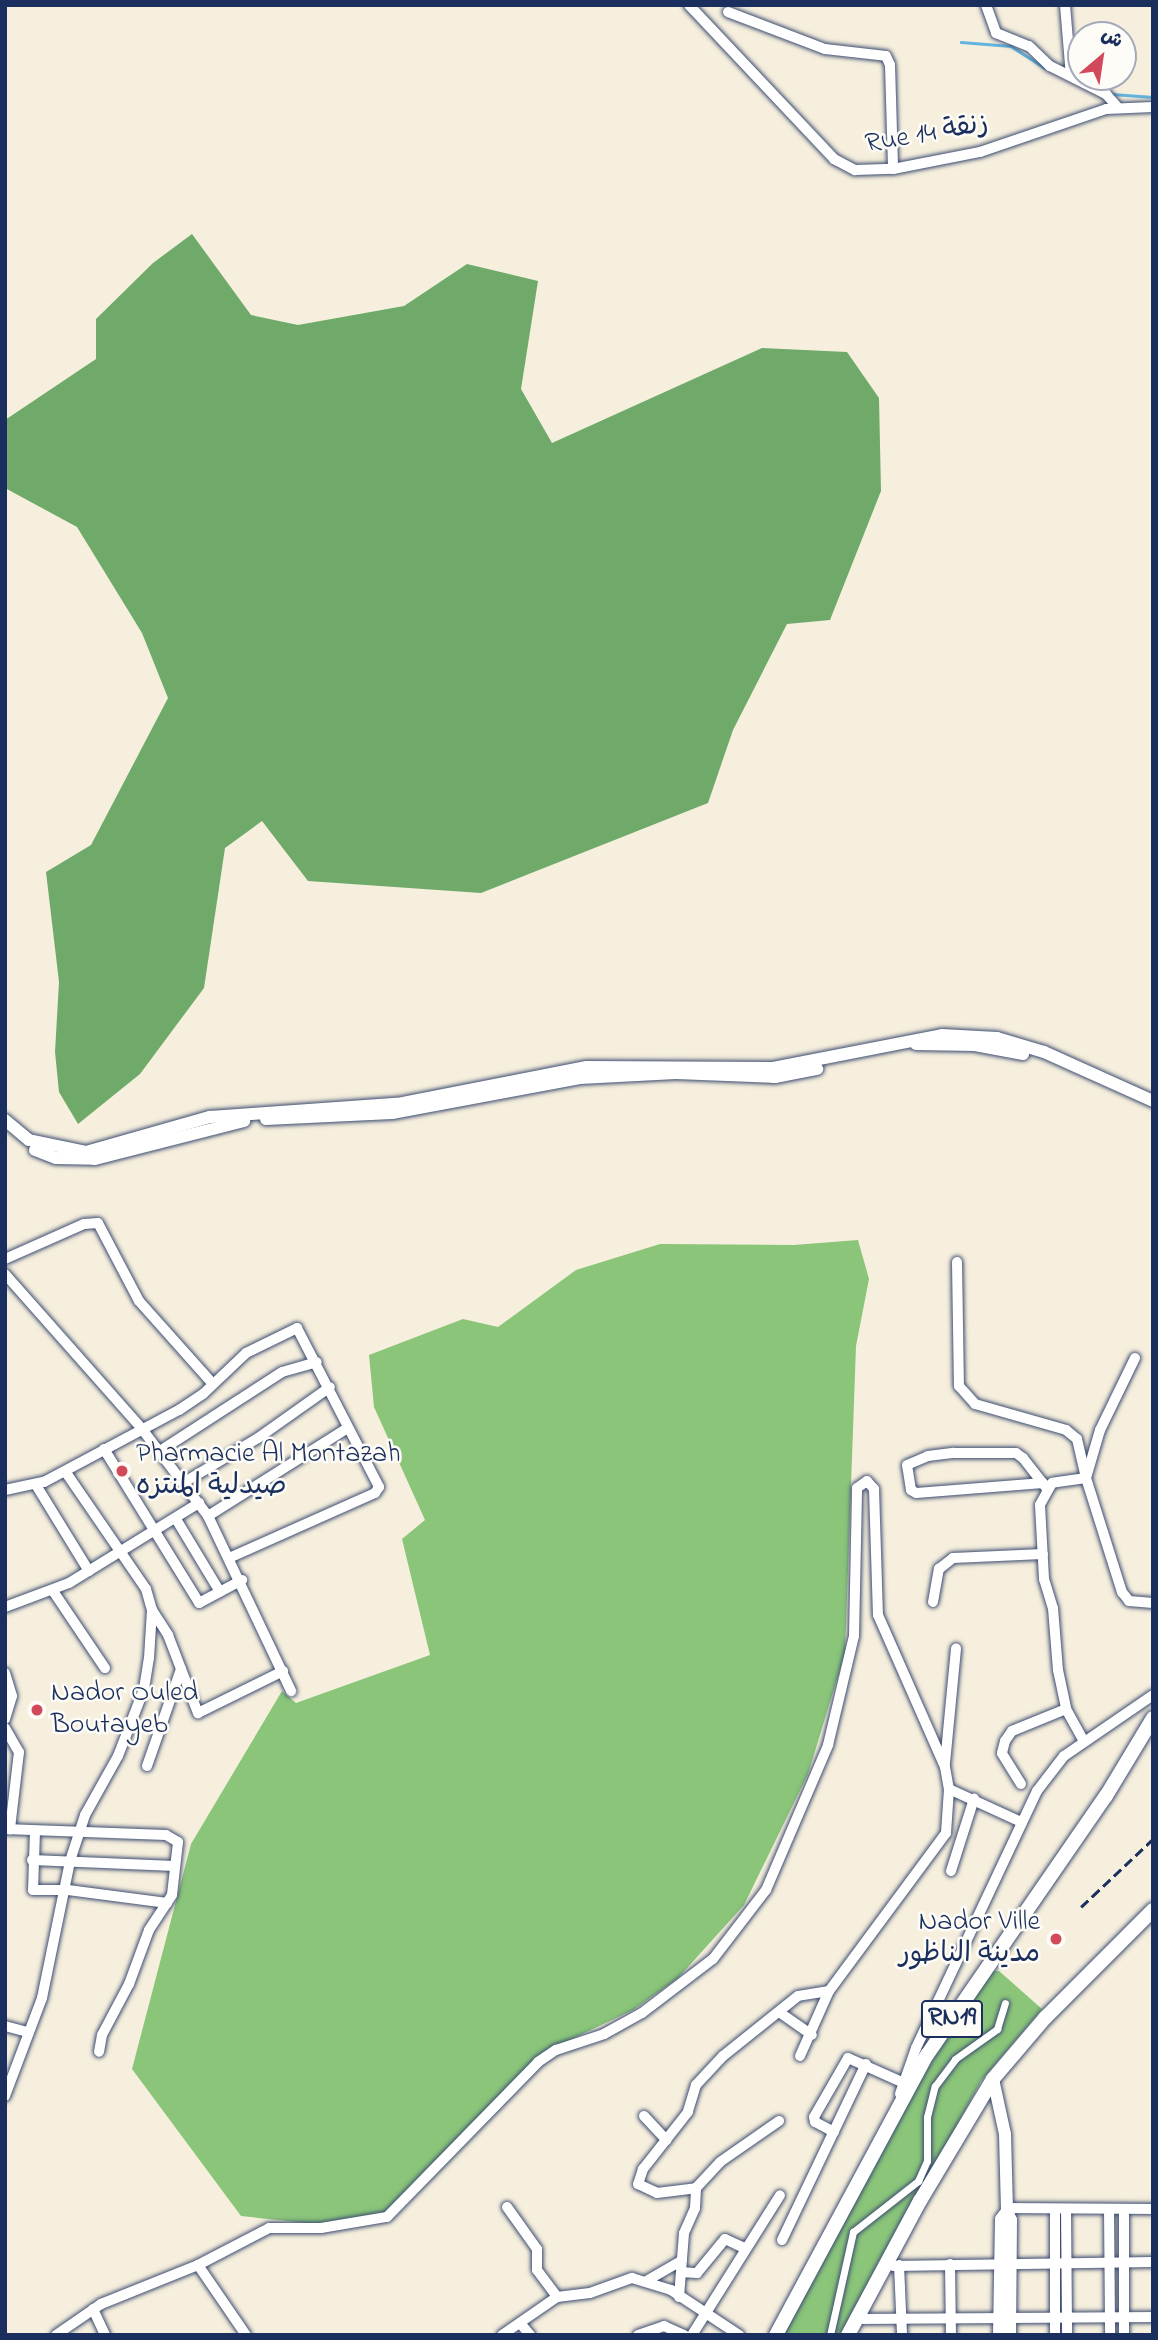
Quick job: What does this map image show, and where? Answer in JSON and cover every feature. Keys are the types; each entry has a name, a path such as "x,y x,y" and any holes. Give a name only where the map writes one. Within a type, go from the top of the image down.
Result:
{"main road":[{"name":"RN19","path":"776,2335 812,2275 894,2111 927,2055 1107,1796 1153,1718"},
{"path":"848,2335 993,2079 1045,2018 1153,1910"},
{"path":"855,2335 896,2265 929,2189"}],"street":[{"name":"Rue 14 زنقة","path":"689,5 834,159 855,170 893,169 980,152 1118,108 1153,107"},
{"path":"986,5 996,33 1029,46 1050,66 1067,74"},
{"path":"1065,5 1067,29"},
{"path":"728,12 825,49 886,56 890,65 893,169"},
{"path":"1100,91 1118,108"},
{"path":"5,1120 29,1140 86,1152 210,1117 402,1103 587,1067 773,1068 942,1035 997,1038 1044,1052 1152,1106"},
{"path":"5,1130 41,1153 77,1161 241,1121 392,1113 606,1076 775,1077 917,1044 1013,1051 1152,1106"},
{"path":"5,1259 84,1224 99,1223 139,1301 213,1384"},
{"path":"957,1262 959,1386 975,1404 1072,1432 1122,1592 1129,1601 1153,1603"},
{"path":"5,1274 142,1429 208,1516 231,1557 292,1691"},
{"path":"5,1490 36,1485 142,1429 213,1384 246,1353 294,1328 303,1332 378,1491 231,1557"},
{"path":"1086,1478 1092,1448 1135,1358"},
{"path":"160,1451 282,1372 317,1362"},
{"path":"183,1482 258,1438 330,1387"},
{"path":"208,1516 348,1428"},
{"path":"104,1449 199,1603 242,1580"},
{"path":"1045,1485 1016,1453 954,1453 928,1456 907,1465 911,1490 916,1493 1045,1485 1058,1480 1086,1478"},
{"path":"65,1471 146,1589 152,1610 181,1668 194,1708 201,1713 283,1671"},
{"path":"56,2335 93,2309 198,2265 269,2228 367,2223 395,2213 538,2062 556,2050 604,2034 642,2013 681,1987 738,1931 766,1890 833,1730 854,1636 857,1488 863,1481 874,1489 881,1627 945,1767 949,1789 948,1822 941,1842 829,1991 800,2056"},
{"path":"36,1485 89,1572"},
{"path":"1045,1485 1040,1504 1043,1554 1066,1709 1084,1741"},
{"path":"5,1607 53,1591 89,1572 199,1503"},
{"path":"176,1518 220,1592"},
{"path":"933,1602 939,1569 953,1558 1043,1554"},
{"path":"53,1591 105,1668"},
{"path":"5,2096 18,2070 28,2032 42,1998 57,1919 68,1890 70,1861 89,1804 118,1756 144,1689 152,1610"},
{"path":"945,1767 956,1649"},
{"path":"147,1766 181,1668"},
{"path":"5,1673 12,1696 5,1719"},
{"path":"894,2111 1019,1821 1050,1771 1084,1741 1153,1695"},
{"path":"1021,1784 1002,1753 1005,1741 1012,1731 1066,1709"},
{"path":"5,1728 19,1752 7,1829 172,1836 178,1842 173,1889 149,1930 129,1984 102,2035 99,2052"},
{"path":"949,1789 1019,1821"},
{"path":"951,1871 974,1799"},
{"path":"35,1831 33,1890 68,1890 167,1903"},
{"path":"32,1860 175,1866"},
{"path":"696,2189 657,2193 638,2184 639,2175 688,2112 696,2085 713,2064 798,1996 829,1991"},
{"path":"830,2335 853,2232 918,2180 927,2161 927,2117 935,2086 955,2059 997,2029 1005,2003"},
{"path":"779,2012 811,2035"},
{"path":"5,2026 28,2032"},
{"path":"834,2132 815,2122 814,2117 848,2058 904,2083"},
{"path":"782,2240 866,2064"},
{"path":"993,2079 1005,2134 1007,2209 1011,2220 1004,2318 999,2335"},
{"path":"644,2116 666,2140"},
{"path":"678,2297 682,2260 696,2189 720,2162 779,2121"},
{"path":"692,2335 703,2313 780,2195"},
{"path":"507,2207 532,2242 537,2270 557,2297"},
{"path":"1007,2209 1153,2209"},
{"path":"1060,2209 1067,2263 1067,2335"},
{"path":"1055,2335 1055,2263 1060,2209"},
{"path":"1110,2209 1110,2335"},
{"path":"1124,2209 1124,2335"},
{"path":"681,2272 697,2273 724,2239 744,2248"},
{"path":"648,2280 682,2260"},
{"path":"902,2335 896,2265 1153,2262"},
{"path":"950,2264 951,2335"},
{"path":"198,2265 246,2335"},
{"path":"502,2335 557,2297 590,2293 625,2278 648,2280 740,2335"},
{"path":"93,2309 105,2335"},
{"path":"863,2319 1153,2317"},
{"path":"1004,2318 1010,2335"},
{"path":"520,2323 530,2335"},
{"path":"639,2335 664,2326 684,2335"}],"green space":[{"path":"192,234 251,315 298,325 404,306 467,264 538,281 521,389 552,443 762,348 847,352 879,398 881,491 830,620 787,624 733,730 708,803 481,893 308,881 262,821 225,848 204,988 140,1074 78,1124 59,1092 55,1052 59,982 46,872 91,845 168,698 142,633 77,527 5,488 5,420 96,359 96,319 153,263"},
{"path":"858,1240 869,1279 856,1346 845,1653 808,1774 744,1905 678,1978 633,2010 542,2053 440,2164 386,2212 316,2224 241,2216 132,2069 191,1844 282,1691 296,1703 430,1655 402,1539 425,1520 374,1407 369,1355 463,1319 498,1327 576,1270 660,1244 794,1245"},
{"path":"992,1971 999,1971 1042,2009 981,2081 843,2335 784,2335 927,2065"}],"waterway":[{"path":"961,42 1011,46 1045,68"},
{"path":"1112,94 1153,97"}],"railway":[{"path":"1081,1907 1153,1839"}],"place":[{"name":"Pharmacie Al Montazah صيدلية المنتزه","path":"122,1471"},
{"name":"Nador Ouled Boutayeb","path":"37,1710"},
{"name":"Nador Ville مدينة الناظور","path":"1056,1939"}]}
